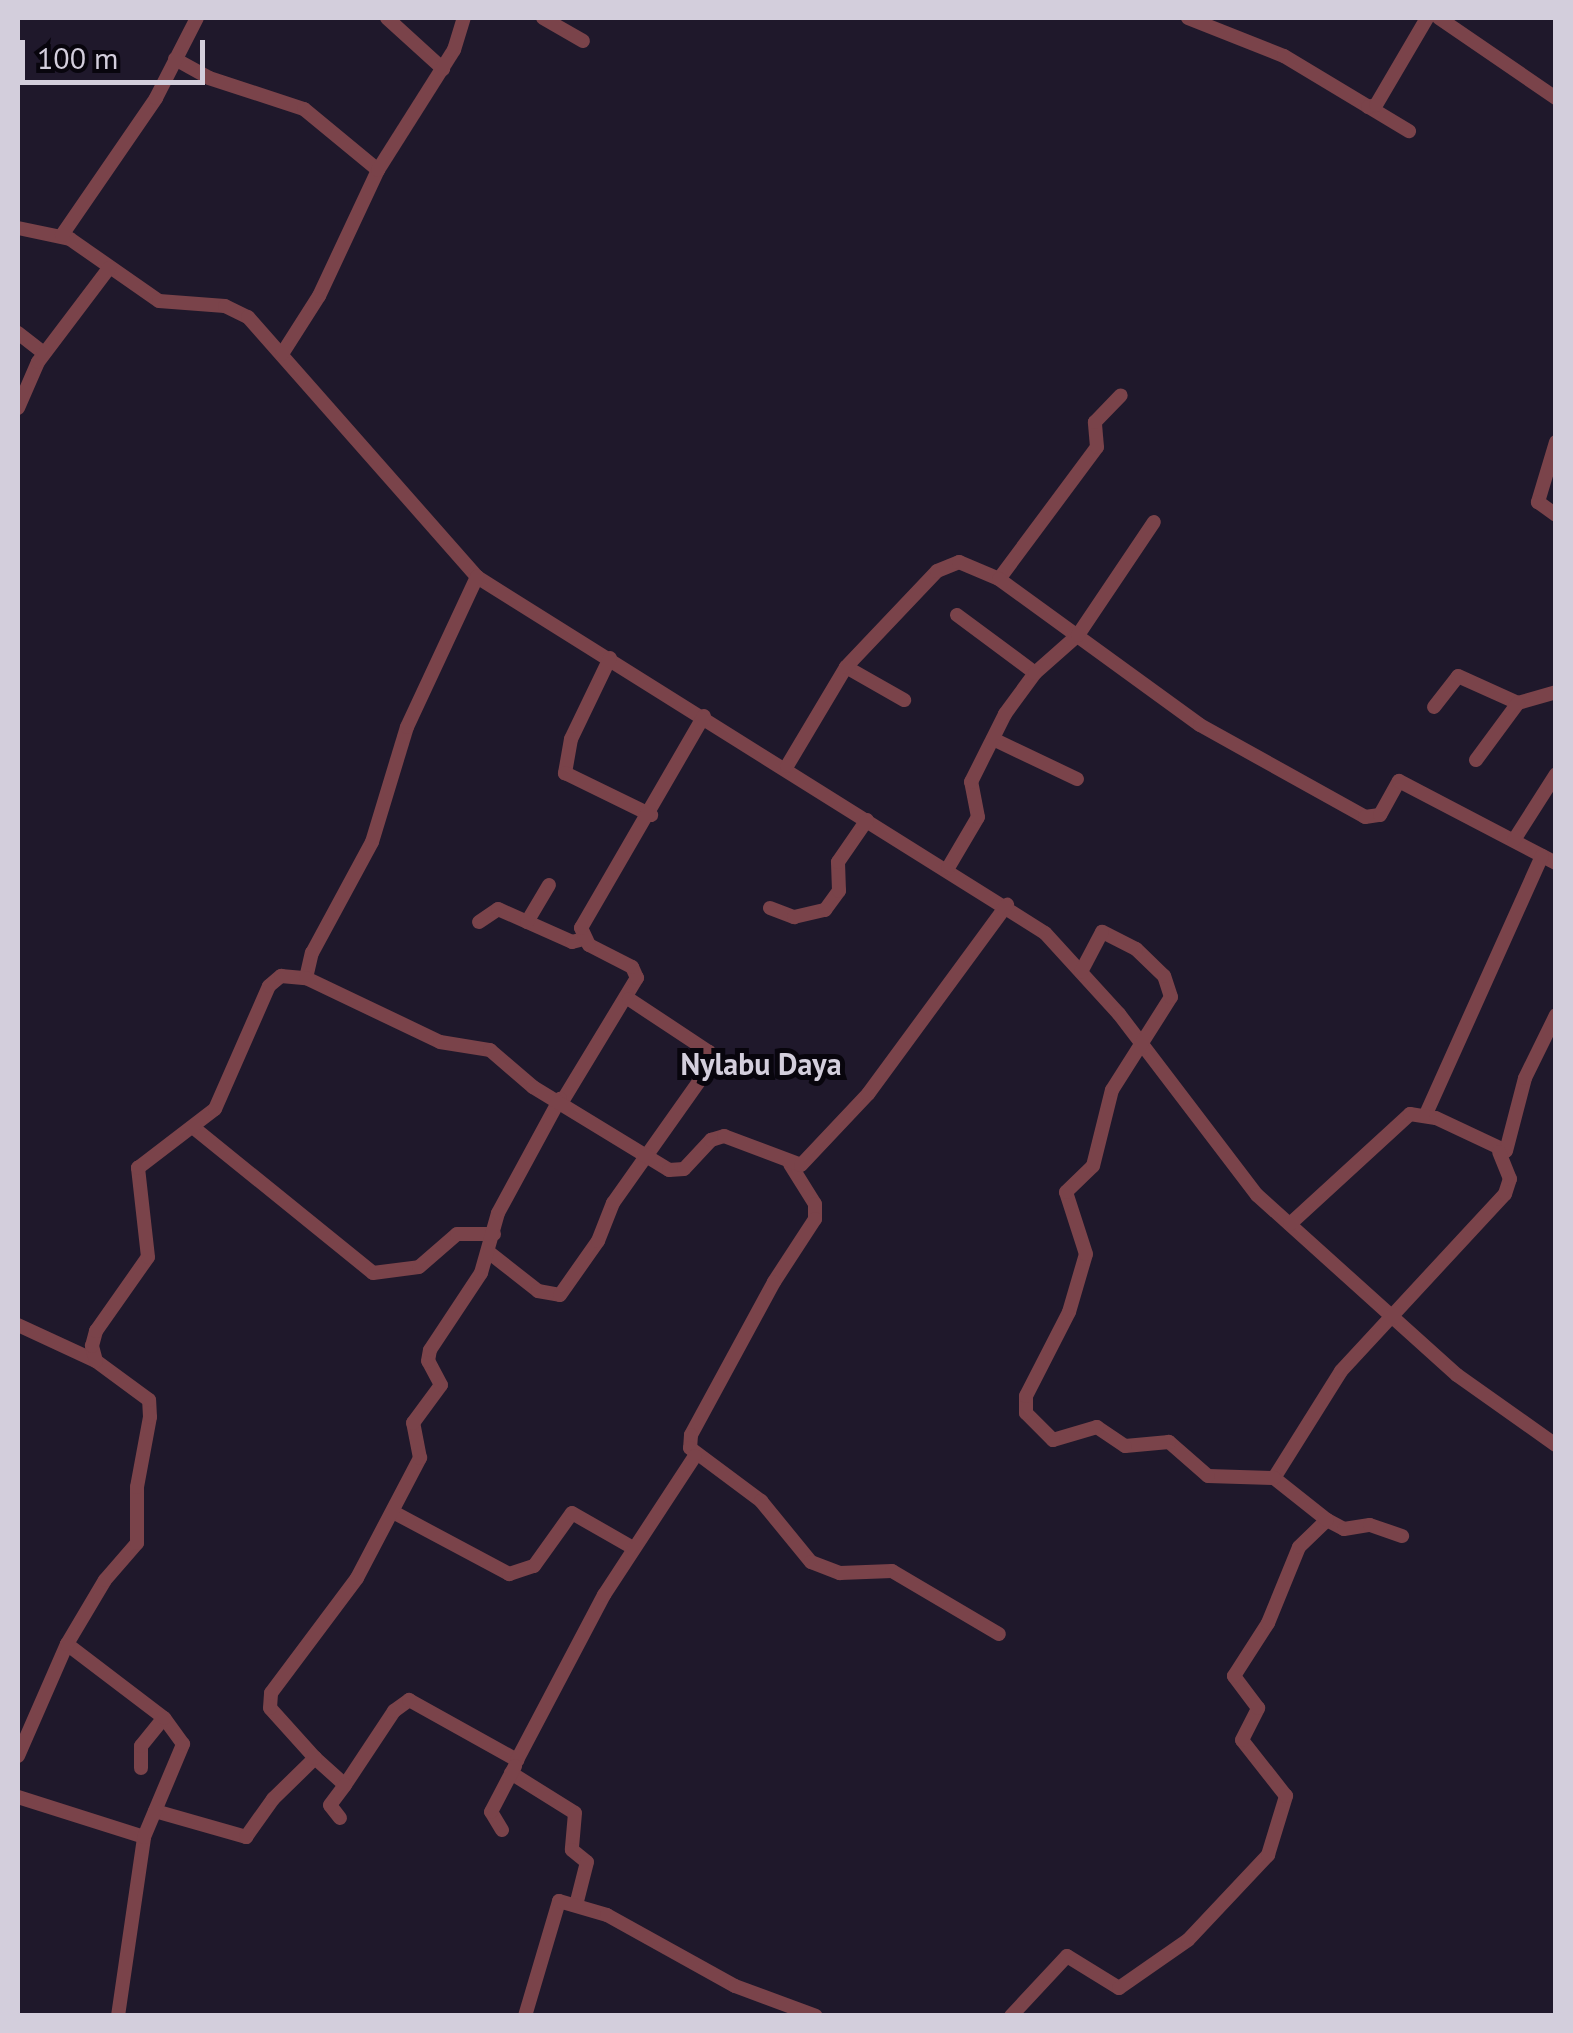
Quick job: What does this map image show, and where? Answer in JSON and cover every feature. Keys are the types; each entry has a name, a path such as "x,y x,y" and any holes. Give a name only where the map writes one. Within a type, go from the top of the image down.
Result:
{"street":[{"path":"62,236 156,98 197,18"},
{"path":"387,18 443,70"},
{"path":"282,354 319,296 378,170 443,70 464,18"},
{"path":"543,18 583,40"},
{"path":"1188,18 1284,56 1409,131"},
{"path":"1368,107 1376,104 1427,18"},
{"path":"1439,18 1556,98"},
{"path":"175,59 209,78 304,110 378,170"},
{"path":"18,228 62,236 159,300 235,309 282,354 477,577 1006,906 1081,972 1143,1046 1235,1169 1290,1224 1392,1312 1457,1375 1554,1441"},
{"path":"18,408 44,352 109,268"},
{"path":"18,333 44,352"},
{"path":"1000,579 1097,447 1095,422 1121,395"},
{"path":"1556,442 1538,502 1556,514"},
{"path":"948,868 978,817 970,792 993,738 1035,673 1078,635 1154,522"},
{"path":"786,766 846,667 945,564 958,562 1000,579 1200,725 1365,818 1377,818 1399,781 1549,859 1426,1114"},
{"path":"306,978 312,953 372,842 407,727 477,577"},
{"path":"957,614 1035,673"},
{"path":"610,658 570,739 564,773 651,815"},
{"path":"846,667 904,700"},
{"path":"1434,708 1458,676 1518,703"},
{"path":"1476,760 1518,703 1556,692"},
{"path":"583,939 581,928 651,815 704,716"},
{"path":"993,738 1078,779"},
{"path":"1514,840 1556,774"},
{"path":"770,908 794,917 826,910 838,891 838,862 868,820"},
{"path":"527,922 548,885"},
{"path":"96,1361 96,1331 148,1257 138,1168 216,1108 269,986 281,976 306,978 440,1042 490,1050 533,1087 561,1100 648,1160 684,1169 711,1140 724,1136 790,1164 809,1161 868,1094 1006,906"},
{"path":"345,1785 270,1708 271,1693 357,1578 394,1512 420,1458 414,1423 442,1385 430,1350 492,1254 494,1234 522,1162 629,1000 636,971 583,939 572,942 498,909 479,922"},
{"path":"1081,972 1102,932 1136,949 1164,976 1171,997 1112,1090 1092,1166 1066,1192 1086,1254 1069,1312 1026,1396 1026,1413 1054,1440 1097,1427 1125,1446 1169,1442 1208,1476 1274,1478 1344,1529 1370,1525 1402,1536"},
{"path":"492,1254 538,1291 558,1296 598,1241 613,1203 648,1160 714,1058 629,1000"},
{"path":"1500,1152 1507,1149 1525,1078 1556,1014"},
{"path":"1274,1478 1308,1416 1392,1312 1505,1194 1510,1179 1500,1152 1426,1114 1401,1120 1290,1224"},
{"path":"194,1128 373,1274 419,1267 461,1232 494,1234"},
{"path":"502,1830 490,1818 514,1767 633,1548 695,1456 691,1435 815,1219 815,1204 790,1164"},
{"path":"18,1325 96,1361 149,1400 137,1487 140,1533 67,1644 18,1756"},
{"path":"695,1456 761,1501 811,1562 840,1572 892,1572 998,1634"},
{"path":"394,1512 509,1574 534,1566 572,1513 633,1548"},
{"path":"1012,2016 1067,1956 1119,1988 1188,1940 1268,1855 1286,1796 1242,1740 1258,1708 1234,1676 1268,1623 1299,1547 1327,1520"},
{"path":"67,1644 164,1718 182,1744 144,1838 118,2016"},
{"path":"340,1818 330,1805 409,1700 514,1767 576,1813 572,1850 588,1862 576,1905"},
{"path":"141,1768 141,1746 164,1718"},
{"path":"155,1811 246,1837 273,1798 315,1758"},
{"path":"18,1796 144,1838"},
{"path":"525,2016 552,1910 559,1901 576,1905 735,1986 816,2016"}],"district":[{"name":"Nylabu Daya","path":"761,1064"}]}
